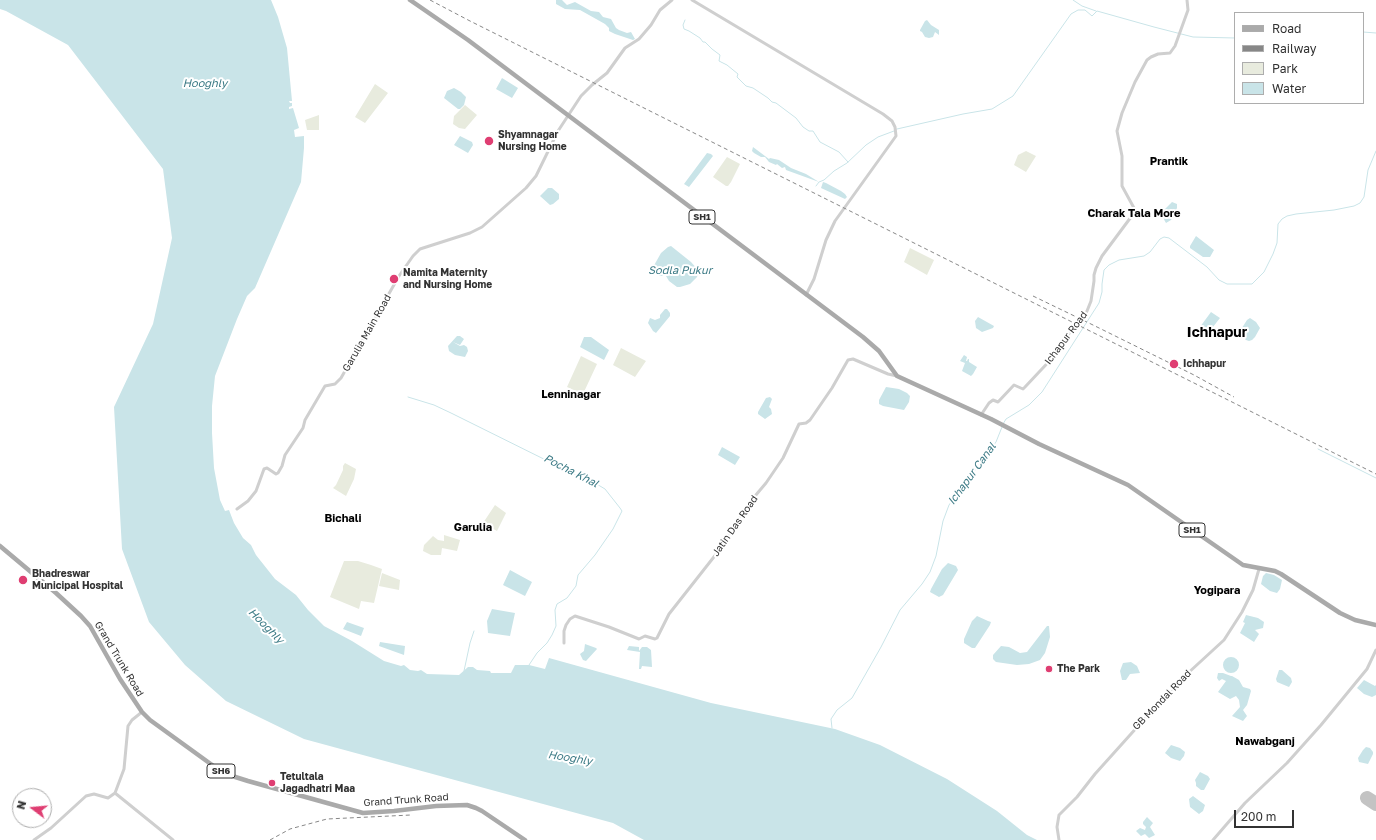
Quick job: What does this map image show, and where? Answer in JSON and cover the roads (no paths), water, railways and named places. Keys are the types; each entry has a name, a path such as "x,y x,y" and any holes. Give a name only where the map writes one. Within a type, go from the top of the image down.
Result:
{"main road":[{"name":"SH1","path":"410,0 453,30 868,341 879,351 897,376 1010,428 1039,444 1128,486 1243,565 1275,571 1340,613 1355,620 1376,625"},
{"name":"Grand Trunk Road","path":"0,546 81,616 90,626 120,680 142,712 150,720 219,770 233,776 363,813 436,806 467,805 476,808 525,840"}],"street":[{"name":"Garulia Main Road","path":"237,509 248,501 254,493 264,469 267,468 276,474 278,473 285,455 325,386 335,384 341,378 412,256 420,249 470,233 482,227 508,205 536,176 558,131 581,96 607,73 625,48 640,39 660,10 672,0"},
{"path":"692,0 883,114 892,121 896,136 835,221 826,240 814,279 806,295"},
{"name":"Ichapur Road","path":"982,415 989,403 993,400 998,402 1014,385 1023,389 1056,354 1070,332 1077,327 1087,311 1091,302 1096,268 1102,256 1134,213 1134,208 1122,186 1122,156 1117,131 1124,106 1147,60 1158,54 1170,53 1176,46 1189,9 1187,0"},
{"name":"Jatin Das Road","path":"564,643 564,630 566,625 570,619 575,616 639,639 645,636 655,639 657,638 669,614 717,553 750,502 766,483 782,458 799,424 806,423 810,420 832,388 848,360 853,360 897,376"},
{"name":"GB Mondal Road","path":"1059,840 1057,826 1059,814 1077,796 1148,715 1176,688 1187,674 1224,640 1254,590 1259,569"},
{"path":"1213,840 1245,803 1287,763 1321,725 1367,669 1376,650"},
{"path":"34,840 51,828 86,796 94,794 108,798 115,793 122,774 126,755 128,726 132,720 142,712"},
{"path":"115,793 173,840"}],"water":[{"name":"Hooghly","path":"0,0 271,0 278,17 287,48 292,101 289,101 292,103 292,106 289,107 289,109 293,108 299,128 294,130 295,137 304,136 301,182 255,288 247,296 215,376 212,406 214,468 220,500 225,511 229,510 234,523 243,538 251,545 256,555 275,579 296,595 324,626 384,661 401,666 404,665 410,670 421,670 427,674 459,675 468,667 473,667 477,670 490,671 491,673 511,673 515,665 529,665 545,669 549,658 711,703 835,729 880,745 947,779 997,811 1027,835 1037,840 644,840 613,823 304,739 226,701 185,665 149,622 122,549 114,407 153,324 172,238 163,169 68,45 0,9"},
{"path":"556,0 562,0 567,5 575,2 591,11 599,12 603,17 611,19 616,28 619,30 627,33 631,32 635,39 633,40 615,34 609,31 609,28 605,24 580,10 565,9 556,4"},
{"path":"927,20 931,25 939,30 939,35 935,32 933,37 929,38 925,37 920,31"},
{"path":"502,78 518,88 512,98 496,89"},
{"path":"454,88 466,97 464,105 460,109 444,98 447,91"},
{"path":"460,136 472,142 473,145 468,153 454,145"},
{"path":"753,147 769,159 779,160 791,168 806,174 819,182 786,170 785,167 782,168 777,164 776,165 769,162 765,157 761,157 754,153 752,151"},
{"path":"707,153 713,156 689,187 684,184"},
{"path":"823,182 841,191 847,197 845,199 821,188"},
{"path":"548,188 552,188 559,194 559,199 550,205 540,196"},
{"path":"1172,202 1177,204 1177,208 1171,220 1166,223 1162,216 1165,209"},
{"path":"1196,236 1214,250 1210,257 1203,257 1190,248"},
{"name":"Sodla Pukur","path":"671,246 691,262 699,271 697,277 690,284 677,287 669,281 666,276 655,274 652,269 661,253"},
{"path":"665,309 667,309 670,313 670,316 656,333 648,323 650,318 655,320 660,318 660,315"},
{"path":"1211,312 1220,318 1205,337 1197,331"},
{"path":"978,317 994,326 993,328 982,332 976,328 975,321"},
{"path":"1250,318 1256,322 1260,328 1255,337 1249,341 1240,334 1240,331"},
{"path":"457,336 464,339 460,345 453,342 460,346 464,345 467,347 468,351 465,357 455,355 449,351 448,346"},
{"path":"584,337 591,337 609,350 604,360 580,347"},
{"path":"964,355 967,357 966,361 969,359 969,362 977,367 971,376 962,371 965,363 960,361"},
{"path":"886,387 899,389 910,396 909,402 904,410 879,404 879,400"},
{"path":"770,397 772,399 769,407 772,414 765,419 758,414 758,412 766,398"},
{"path":"722,447 740,457 735,465 718,455"},
{"path":"948,563 956,566 958,570 943,595 939,597 930,592 942,569"},
{"path":"510,570 532,582 525,596 503,585"},
{"path":"1266,573 1274,575 1282,580 1280,589 1277,593 1270,591 1261,584 1263,576"},
{"path":"492,609 515,613 510,636 488,633 487,621"},
{"path":"1246,615 1258,618 1264,622 1263,628 1255,630 1259,634 1254,642 1240,633 1245,623 1243,622"},
{"path":"977,616 991,622 975,648 972,648 964,643 964,639 972,621"},
{"path":"347,622 364,628 361,636 343,629"},
{"path":"1047,626 1049,626 1050,637 1045,653 1040,660 1029,664 1017,665 996,662 993,659 993,655 1001,646 1009,647 1020,653 1027,652"},
{"path":"380,642 405,646 404,655 379,646"},
{"path":"585,644 597,649 586,661 583,660 580,654 584,651"},
{"path":"629,646 639,647 639,651 642,647 647,647 651,650 652,667 642,666 641,669 639,669 640,652 627,650"},
{"path":"1228,657 1234,657 1239,662 1237,671 1234,673 1228,673 1223,668 1223,662"},
{"path":"1131,662 1137,666 1140,673 1130,674 1126,680 1122,680 1120,671 1123,663"},
{"path":"1279,670 1282,670 1291,678 1292,682 1289,687 1277,682 1276,679"},
{"path":"1218,673 1232,676 1239,680 1243,687 1250,689 1251,691 1247,705 1243,710 1247,716 1243,721 1232,716 1240,707 1239,700 1236,696 1230,699 1218,692 1226,681 1222,679 1219,681 1217,678"},
{"path":"1364,680 1375,686 1376,685 1376,695 1372,697 1364,694 1357,688"},
{"path":"1171,745 1180,748 1185,752 1180,761 1171,758 1165,753"},
{"path":"1366,747 1370,748 1373,752 1368,764 1359,762 1358,758"},
{"path":"1200,772 1208,776 1210,779 1204,790 1201,790 1196,786 1195,780"},
{"path":"1193,796 1205,805 1203,811 1199,814 1190,807 1189,799"},
{"path":"1147,817 1153,823 1150,827 1155,835 1149,838 1145,834 1141,836 1136,831 1140,828 1145,830 1146,827 1143,822"}],"waterway":[{"path":"1073,0 1082,6 1096,11"},
{"path":"897,129 992,109 1013,96 1071,14 1078,10 1085,10 1092,16 1097,11 1193,37 1234,38"},
{"path":"685,20 683,25 684,29 700,38 720,55 719,61 727,65 738,74 737,77 746,86 753,88 772,102 776,103 796,118 803,127 809,131 813,131 820,142 839,152 848,162"},
{"path":"1364,32 1376,33"},
{"path":"816,186 819,182 847,163 866,145 878,137 894,131"},
{"path":"1003,424 1006,419 1029,405 1042,392 1099,303 1102,292 1104,270 1109,265 1119,260 1144,256 1150,252 1160,239 1164,237 1169,238 1207,267 1219,280 1227,284 1252,284 1264,272 1273,254 1277,243 1278,224 1282,219 1296,214 1334,210 1354,206 1360,203 1364,197 1368,170 1376,151"},
{"name":"Pocha Khal","path":"408,397 434,405 595,483 605,489 622,511 613,529 595,555 578,575 576,586 567,598 557,604 555,610 556,626 552,635 529,665"},
{"name":"Ichapur Canal","path":"832,728 831,719 837,710 852,698 900,610 930,572 936,556 943,521 949,505 996,442 1002,427"},
{"path":"1318,449 1376,478"},
{"path":"464,671 474,631"}],"railway":[{"path":"430,0 1376,474"},
{"path":"1033,296 1194,375 1234,397"},
{"path":"270,840 290,829 327,819 411,815"}],"place":[{"name":"Shyamnagar Nursing Home","path":"489,141"},
{"name":"Namita Maternity and Nursing Home","path":"394,279"},
{"name":"Ichhapur","path":"1174,364"},
{"name":"Bhadreswar Municipal Hospital","path":"23,580"},
{"name":"The Park","path":"1049,669"},
{"name":"Tetultala Jagadhatri Maa","path":"272,783"}],"district":[{"name":"Prantik","path":"1169,162"},
{"name":"Charak Tala More","path":"1134,214"},
{"name":"Ichhapur","path":"1217,333"},
{"name":"Lenninagar","path":"571,395"},
{"name":"Bichali","path":"343,519"},
{"name":"Garulia","path":"473,528"},
{"name":"Yogipara","path":"1217,591"},
{"name":"Nawabganj","path":"1265,742"}]}
